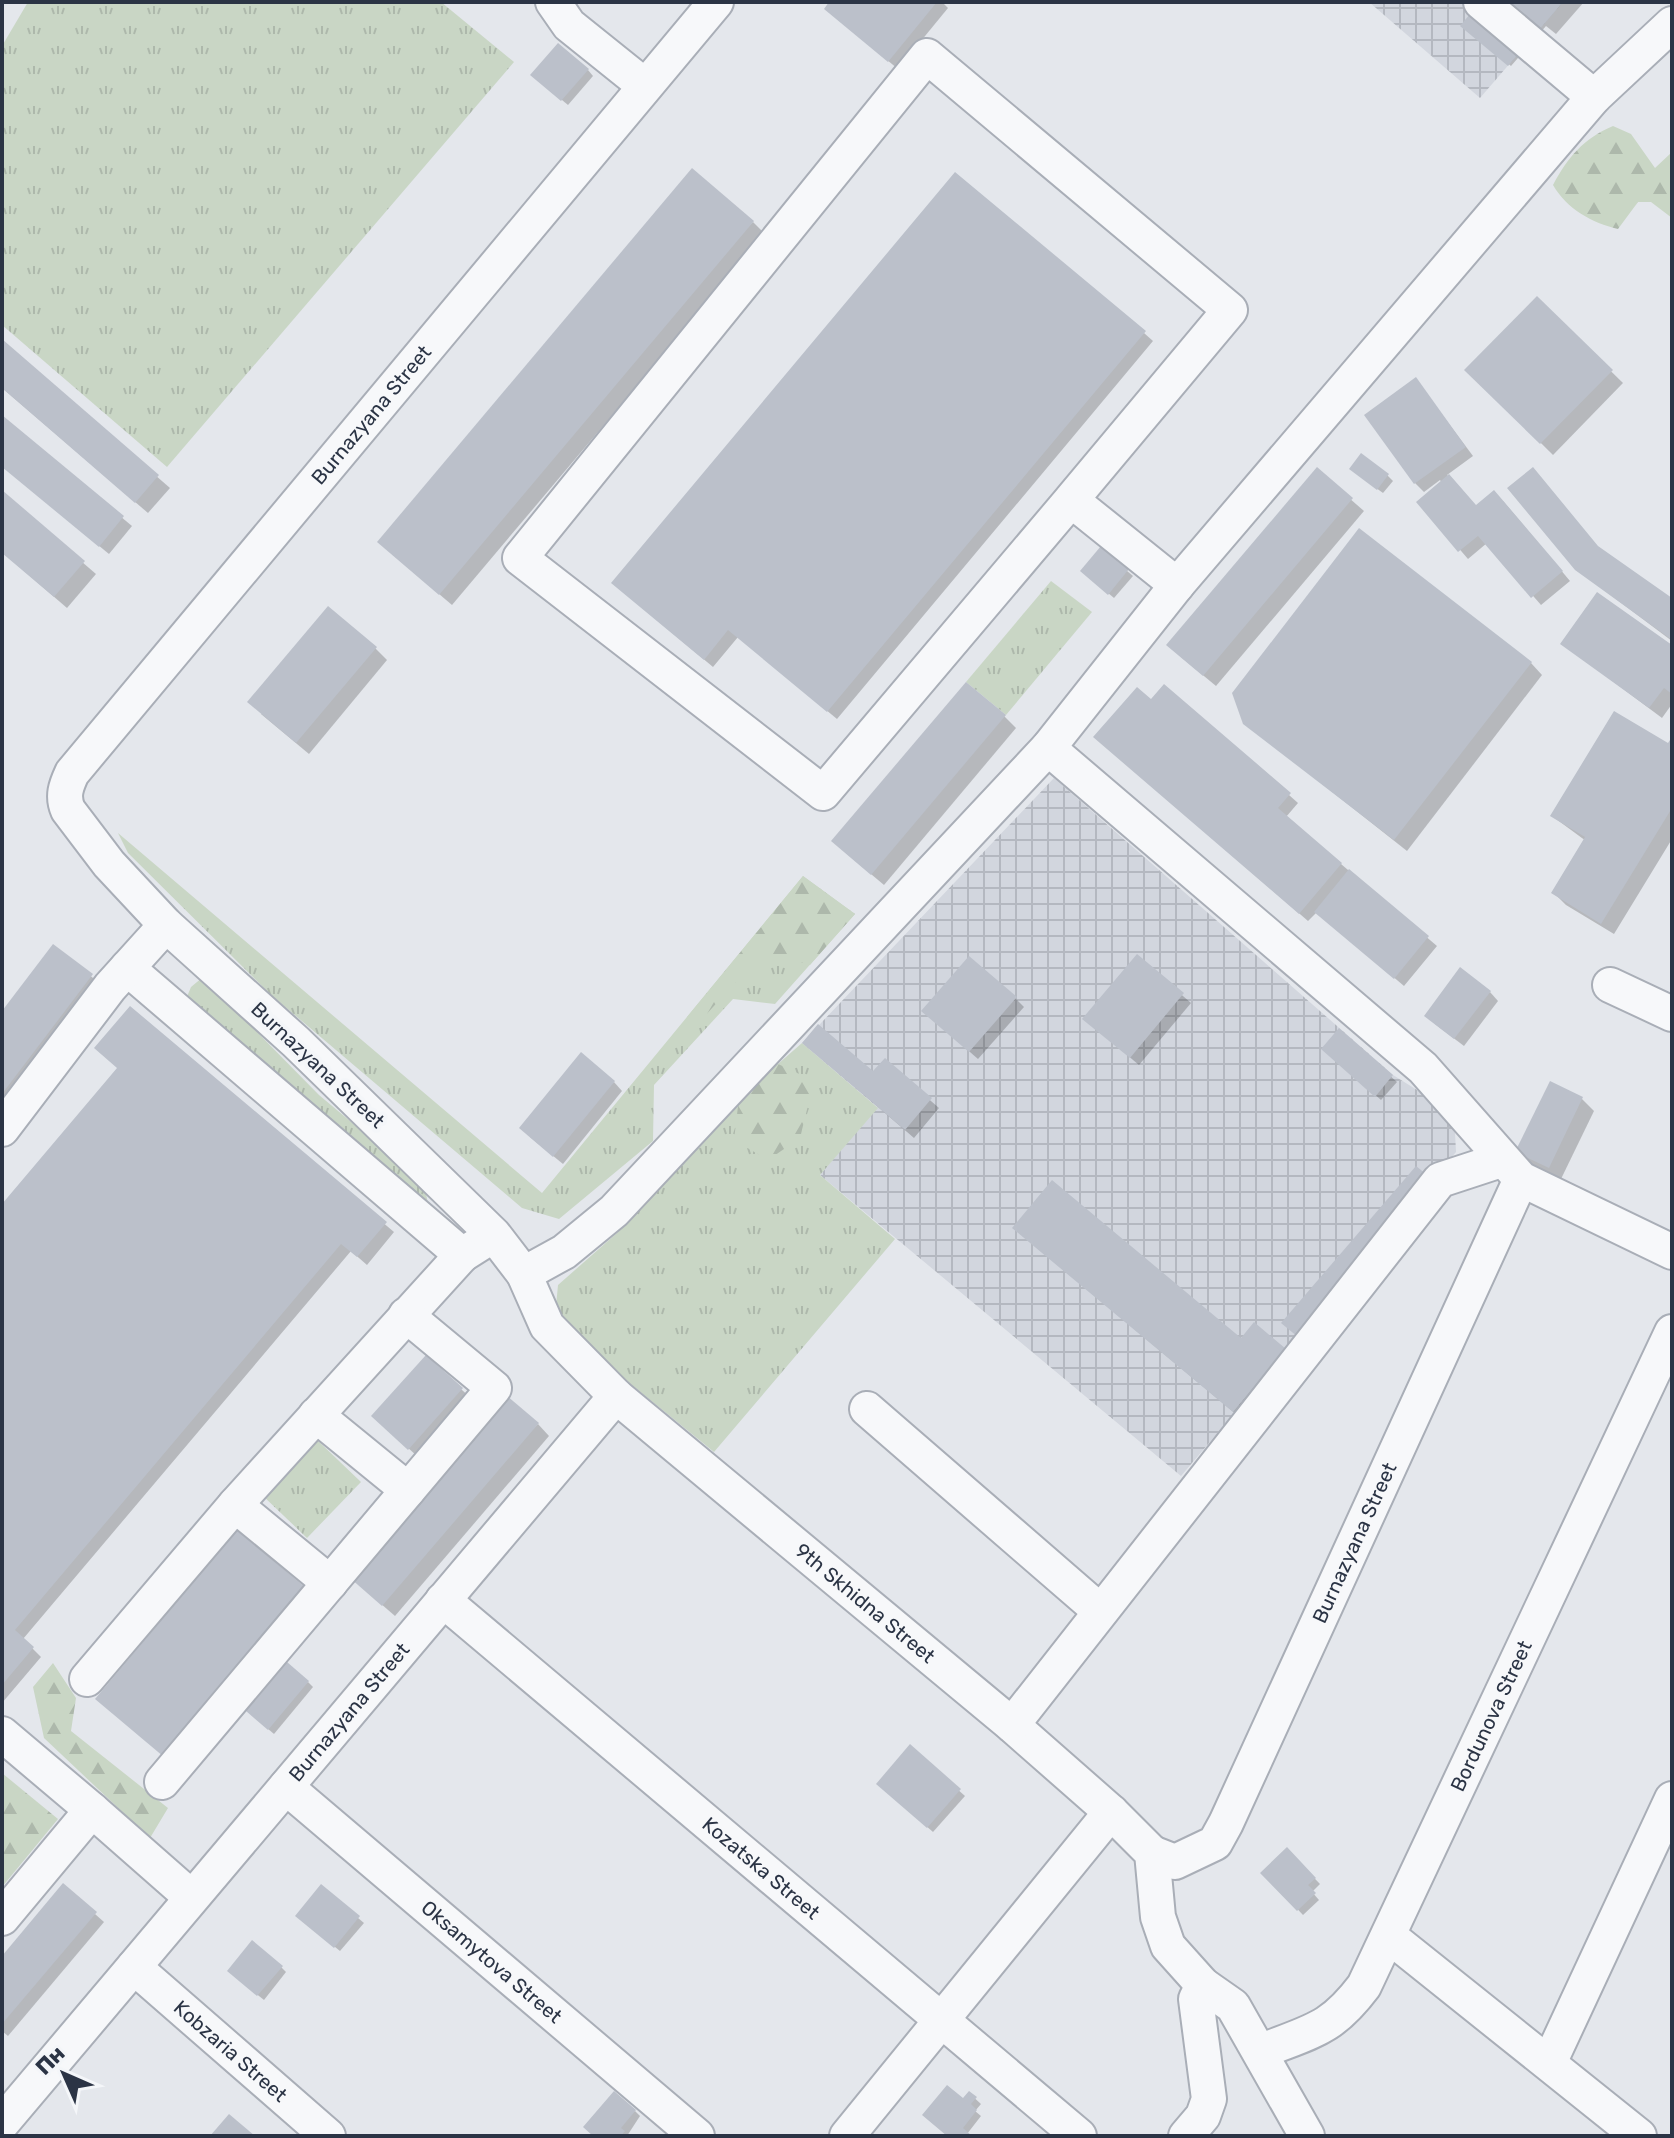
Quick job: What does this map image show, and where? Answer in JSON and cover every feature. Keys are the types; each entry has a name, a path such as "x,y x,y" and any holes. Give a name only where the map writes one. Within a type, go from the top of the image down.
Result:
{"street":[{"path":"553,2 569,25 645,86"},
{"name":"Burnazyana Street","path":"2,2123 616,1396 547,1326 524,1274 494,1235 296,1042 166,925 109,864 68,810 64,793 72,773 716,2"},
{"path":"1481,2 1594,97"},
{"path":"524,1274 564,1252 614,1211 1048,748 1177,585 1594,97 1672,24"},
{"path":"927,56 1230,310 1071,500 823,793 520,558 927,56"},
{"path":"1071,500 1177,585"},
{"path":"1048,748 1423,1068 1462,1108 1511,1169 1672,1252"},
{"path":"2,1129 127,968 166,925"},
{"path":"127,968 462,1255"},
{"path":"1610,985 1672,1014"},
{"path":"1012,1725 1440,1180 1511,1169"},
{"name":"Burnazyana Street","path":"1152,1853 1175,1862 1215,1843 1226,1823 1511,1169"},
{"path":"87,1679 235,1505 406,1315 462,1255 494,1235"},
{"path":"162,1782 494,1388 406,1315"},
{"name":"Bordunova Street","path":"1262,2051 1323,2029 1344,2013 1364,1986 1672,1332"},
{"name":"9th Skhidna Street","path":"616,1396 1012,1725 1111,1812 1152,1853"},
{"path":"867,1409 1100,1611"},
{"path":"316,1415 408,1490"},
{"path":"235,1505 330,1583"},
{"name":"Kozatska Street","path":"443,1600 737,1845 941,2023 1079,2136"},
{"path":"2,1734 191,1897"},
{"name":"Oksamytova Street","path":"286,1787 697,2136"},
{"path":"1550,2061 1672,1799"},
{"path":"2,1918 92,1810"},
{"path":"847,2136 1111,1812"},
{"path":"1152,1853 1158,1917 1168,1946 1203,1985 1233,2006 1262,2051 1307,2136"},
{"path":"1389,1936 1550,2061 1639,2136"},
{"name":"Kobzaria Street","path":"134,1967 328,2136"},
{"path":"1186,2136 1203,2116 1209,2099 1196,1999 1203,1985"}],"shaded area":[{"path":"1369,2 1563,2 1480,98"},
{"path":"1054,778 1393,1075 1454,1113 1456,1152 1181,1476 820,1175 877,1107 802,1043"}],"green space":[{"path":"28,2 441,2 514,62 167,467 2,325 2,46"},
{"path":"1613,126 1631,134 1655,168 1672,152 1672,218 1651,202 1638,202 1618,229 1590,219 1573,208 1553,185 1577,150"},
{"path":"1051,581 1092,612 1006,715 966,682"},
{"path":"118,833 542,1193 803,876 855,914 775,1004 733,999 654,1085 653,1141 559,1219 522,1208 270,994 128,853"},
{"path":"803,876 855,914 810,965 763,952 703,1018 687,1017"},
{"path":"203,977 319,1095 424,1183 429,1209 186,999 191,987"},
{"path":"802,1043 878,1108 820,1175 895,1239 714,1452 562,1328 556,1306 558,1285 617,1233 739,1098"},
{"path":"776,1063 814,1081 800,1138 768,1160 734,1140 739,1098"},
{"path":"315,1438 361,1482 307,1538 261,1494"},
{"path":"53,1663 76,1698 71,1731 168,1808 150,1838 44,1738 33,1687"},
{"path":"2,1773 58,1819 2,1887"}],"building":[{"path":"829,2 937,2 888,62 824,9"},
{"path":"1480,2 1563,2 1508,66 1460,26"},
{"path":"558,43 589,69 561,101 530,75"},
{"path":"692,168 754,221 439,595 377,542"},
{"path":"955,172 1146,331 827,712 728,630 704,660 611,583"},
{"path":"1537,296 1613,370 1540,444 1464,370"},
{"path":"2,339 159,475 135,503 2,388"},
{"path":"1416,377 1466,447 1414,484 1364,415"},
{"path":"2,415 124,516 99,547 2,467"},
{"path":"1361,453 1389,474 1377,490 1349,469"},
{"path":"1317,467 1353,498 1203,676 1166,645"},
{"path":"1533,467 1598,546 1672,598 1672,640 1575,570 1507,488"},
{"path":"1449,474 1476,505 1494,490 1563,571 1531,598 1478,536 1458,552 1416,502"},
{"path":"2,490 85,561 54,597 2,553"},
{"path":"1359,528 1532,662 1394,840 1243,724 1232,693"},
{"path":"1101,546 1129,569 1108,595 1080,571"},
{"path":"1597,592 1672,645 1672,694 1664,688 1649,708 1560,644"},
{"path":"328,606 377,647 296,743 247,702"},
{"path":"966,682 1006,715 871,875 831,841"},
{"path":"1164,684 1291,793 1278,808 1342,863 1299,914 1093,737 1137,687 1151,699"},
{"path":"1614,711 1668,743 1672,737 1672,808 1601,924 1551,893 1585,837 1550,816"},
{"path":"1349,869 1429,936 1394,979 1314,912"},
{"path":"53,944 93,974 2,1094 2,1011"},
{"path":"1137,954 1184,993 1130,1058 1082,1019"},
{"path":"969,956 1017,997 969,1052 921,1011"},
{"path":"1460,967 1491,991 1454,1039 1424,1016"},
{"path":"130,1006 387,1222 357,1257 341,1244 15,1630 34,1647 2,1685 2,1204 117,1068 94,1048"},
{"path":"818,1024 873,1071 885,1058 932,1098 905,1130 802,1043"},
{"path":"1339,1028 1393,1075 1375,1097 1321,1049"},
{"path":"581,1052 615,1081 553,1157 519,1128"},
{"path":"1550,1081 1583,1097 1549,1168 1515,1152"},
{"path":"1416,1166 1432,1179 1298,1337 1281,1323"},
{"path":"1052,1180 1241,1338 1254,1322 1286,1349 1233,1412 1012,1228"},
{"path":"426,1355 463,1388 408,1450 371,1416"},
{"path":"507,1396 539,1423 382,1606 350,1578"},
{"path":"237,1530 306,1588 164,1757 95,1699"},
{"path":"287,1662 309,1681 268,1730 246,1711"},
{"path":"910,1744 961,1789 927,1828 876,1784"},
{"path":"1287,1847 1316,1878 1308,1885 1316,1893 1297,1911 1260,1873"},
{"path":"63,1883 97,1912 2,2024 2,1956"},
{"path":"321,1884 360,1916 334,1948 295,1916"},
{"path":"252,1940 283,1966 257,1996 227,1971"},
{"path":"947,2085 963,2098 969,2091 977,2097 971,2104 977,2110 963,2128 972,2136 947,2136 922,2115"},
{"path":"614,2091 636,2110 621,2128 625,2131 621,2136 593,2136 583,2127"},
{"path":"229,2114 255,2136 210,2136"}]}
